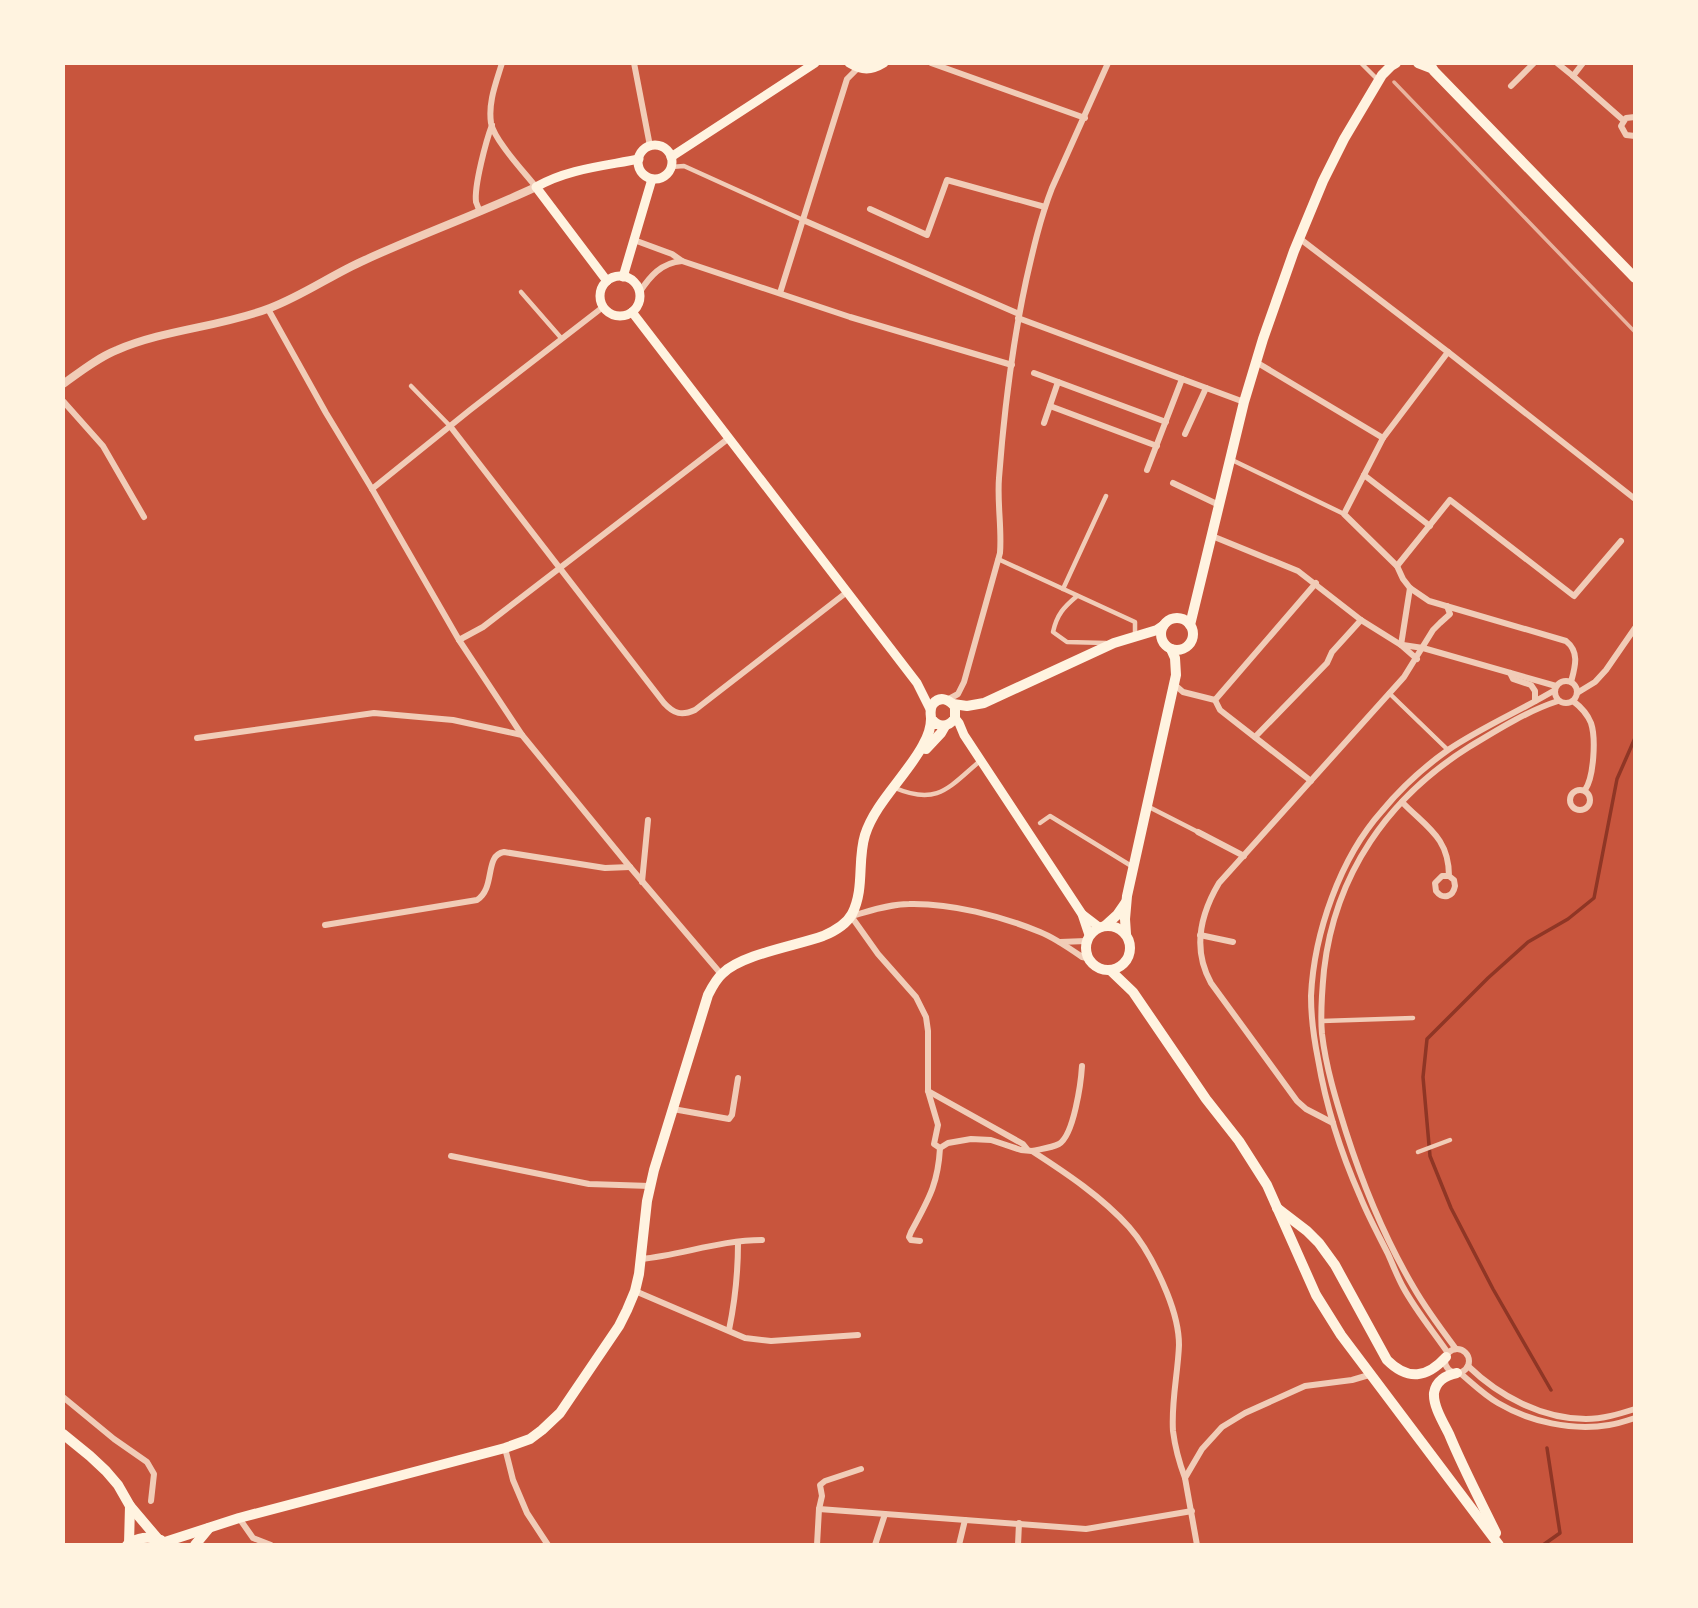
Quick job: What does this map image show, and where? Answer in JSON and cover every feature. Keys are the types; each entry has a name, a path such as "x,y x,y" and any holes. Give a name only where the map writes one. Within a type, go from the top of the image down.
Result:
{"main road":[{"path":"671,162 815,63"},
{"path":"853,65 865,70 884,63"},
{"path":"632,312 917,683 959,723 964,735 1082,914 1088,938 1087,958 1097,967 1116,969 1125,962 1130,952 1126,934 1126,902 1175,680 1193,635 1190,625 1256,362 1322,181 1378,80 1396,63"},
{"path":"1418,63 1430,65 1635,278"},
{"path":"650,146 661,146 669,152 669,172 662,178 652,179 643,174 638,164 643,151 650,146"},
{"path":"607,281 536,187 549,179 568,173 639,159"},
{"path":"623,277 652,179"},
{"path":"623,277 634,282 639,293 638,304 632,312 613,315 603,307 601,290 607,281 623,277"},
{"path":"1135,638 1157,630 1174,618 1183,619 1190,625"},
{"path":"1163,626 1161,634 1175,658 1175,680"},
{"path":"128,1502 128,1544 144,1537 164,1542 239,1518 505,1448 542,1430 560,1413 619,1326 635,1291 650,1186 713,985 721,974 741,961 834,931 851,916 860,887 865,835 872,819 912,764 926,738 935,702 950,712 965,715 984,703 1126,639 1150,638 1180,649 1188,645"},
{"path":"917,683 937,724 950,712"},
{"path":"912,764 941,733 950,712"},
{"path":"1088,938 1117,915 1126,902"},
{"path":"1082,914 1102,926 1117,927 1126,934"},
{"path":"1125,962 1133,992"},
{"path":"1110,970 1133,992 1267,1185 1316,1294 1341,1335 1500,1545"},
{"path":"1277,1208 1307,1231 1335,1265 1387,1360 1406,1373 1424,1373 1437,1367 1447,1355"},
{"path":"1458,1373 1450,1374 1436,1385 1434,1396 1438,1411 1500,1545"},
{"path":"63,1434 106,1471 128,1502 164,1542"},
{"path":"195,1545 210,1527"}],"street":[{"path":"480,212 476,194 485,144 492,125 492,97 502,63"},
{"path":"634,63 650,146"},
{"path":"931,63 1084,118"},
{"path":"950,712 964,682 998,559 1001,535 998,482 1019,316 1035,240 1045,206 1108,63"},
{"path":"1361,63 1378,80"},
{"path":"1511,86 1534,63"},
{"path":"1557,63 1623,120"},
{"path":"1573,76 1583,63"},
{"path":"780,293 853,65"},
{"path":"1635,117 1623,120 1621,126 1623,133 1635,136"},
{"path":"63,384 98,359 117,350 268,309 293,299 364,260 536,187 498,138 492,125"},
{"path":"671,162 1019,316 1244,402"},
{"path":"870,209 927,235 947,180 1045,206"},
{"path":"1299,238 1635,499"},
{"path":"634,240 672,254 682,261 850,317 1012,365"},
{"path":"639,293 664,265 682,261"},
{"path":"521,292 562,339"},
{"path":"372,489 603,307"},
{"path":"268,309 459,640 522,735 721,974"},
{"path":"1344,514 1383,438 1448,352"},
{"path":"1256,362 1383,438"},
{"path":"1034,373 1166,422"},
{"path":"1147,470 1182,379"},
{"path":"1044,423 1058,382"},
{"path":"411,386 450,426 664,704 673,712 684,714 695,710 847,592"},
{"path":"1185,434 1206,388"},
{"path":"63,401 103,446 144,517"},
{"path":"1050,406 1157,446"},
{"path":"459,640 483,627 729,438"},
{"path":"1230,459 1344,514 1397,566 1410,588 1429,601 1571,644 1576,659 1571,682"},
{"path":"1364,475 1430,526"},
{"path":"1173,483 1219,506"},
{"path":"1063,589 1106,496"},
{"path":"1397,566 1450,500 1574,596 1621,541"},
{"path":"1212,536 1298,571 1361,620 1401,645 1416,659"},
{"path":"998,559 1135,622 1135,638"},
{"path":"1215,700 1316,583"},
{"path":"1401,645 1410,588"},
{"path":"1077,596 1065,606 1056,619 1053,632 1067,642 1114,643"},
{"path":"1334,1124 1297,1101 1211,983 1201,955 1200,935 1204,913 1219,883 1404,677 1440,623 1450,614 1447,606"},
{"path":"1255,737 1327,663 1332,652 1361,620"},
{"path":"1573,701 1577,693 1595,682 1606,670 1635,628"},
{"path":"1401,645 1423,648 1555,688"},
{"path":"1510,673 1513,679 1531,685 1535,691 1535,701"},
{"path":"1175,680 1184,692 1215,700 1220,710 1311,781"},
{"path":"1577,693 1574,684 1564,681 1535,701 1448,750 1396,795 1362,836 1345,867 1318,943 1311,996 1315,1046 1326,1100 1359,1194 1403,1287 1447,1355 1447,1367 1450,1371 1458,1373 1496,1402 1520,1415 1559,1425 1610,1425 1635,1418"},
{"path":"1555,688 1558,701 1573,701 1581,707 1594,736 1590,783 1585,790"},
{"path":"1389,693 1448,750"},
{"path":"1456,1349 1412,1285 1367,1192 1335,1098 1322,1033 1322,993 1327,944 1352,872 1371,838 1402,802 1428,776 1453,757 1523,716 1558,701"},
{"path":"197,738 374,713 453,720 522,735"},
{"path":"895,788 906,793 935,795 945,791 981,760"},
{"path":"1402,802 1439,838 1447,855 1449,876"},
{"path":"1148,806 1244,856"},
{"path":"1040,823 1050,816 1134,867"},
{"path":"642,882 648,820"},
{"path":"325,925 482,898 489,884 493,860 499,852 605,868 630,867"},
{"path":"940,1148 934,1143 938,1125 928,1091 926,1017 916,998 878,954 851,916 907,904 937,905 995,916 1042,933 1087,958"},
{"path":"1200,935 1233,942"},
{"path":"1058,942 1088,938"},
{"path":"1322,1021 1413,1018"},
{"path":"940,1148 948,1143 971,1139 991,1140 1021,1150 1059,1143 1066,1136 1080,1092 1082,1066"},
{"path":"673,1109 729,1119 738,1078"},
{"path":"928,1091 1023,1144 1081,1185 1131,1229 1159,1272 1173,1308 1179,1341 1173,1430 1197,1545"},
{"path":"1418,1152 1450,1140"},
{"path":"920,1241 911,1240 909,1237 934,1189 940,1148"},
{"path":"451,1156 589,1184 650,1186"},
{"path":"641,1259 762,1240"},
{"path":"729,1331 738,1270 738,1243"},
{"path":"635,1291 745,1338 771,1341 858,1335"},
{"path":"1447,1355 1456,1349 1467,1354 1468,1366 1466,1370 1458,1373"},
{"path":"1468,1366 1481,1379 1521,1404 1558,1416 1584,1419 1606,1417 1635,1409"},
{"path":"1185,1478 1202,1449 1222,1427 1245,1413 1305,1386 1369,1375"},
{"path":"63,1397 147,1462 154,1474 151,1501"},
{"path":"505,1448 513,1480 527,1513 548,1545"},
{"path":"817,1545 822,1496 820,1485 861,1469"},
{"path":"819,1509 1086,1529 1192,1511"},
{"path":"875,1545 885,1514"},
{"path":"239,1518 253,1538 271,1545"},
{"path":"959,1545 965,1520"},
{"path":"1018,1545 1020,1523"}],"waterway":[{"path":"1551,1390 1493,1289 1451,1208 1430,1156 1423,1077 1427,1039 1528,942 1568,919 1594,898 1617,779 1635,738"},
{"path":"1543,1545 1560,1533 1547,1448"}],"railway":[{"path":"1394,82 1635,332"}]}
